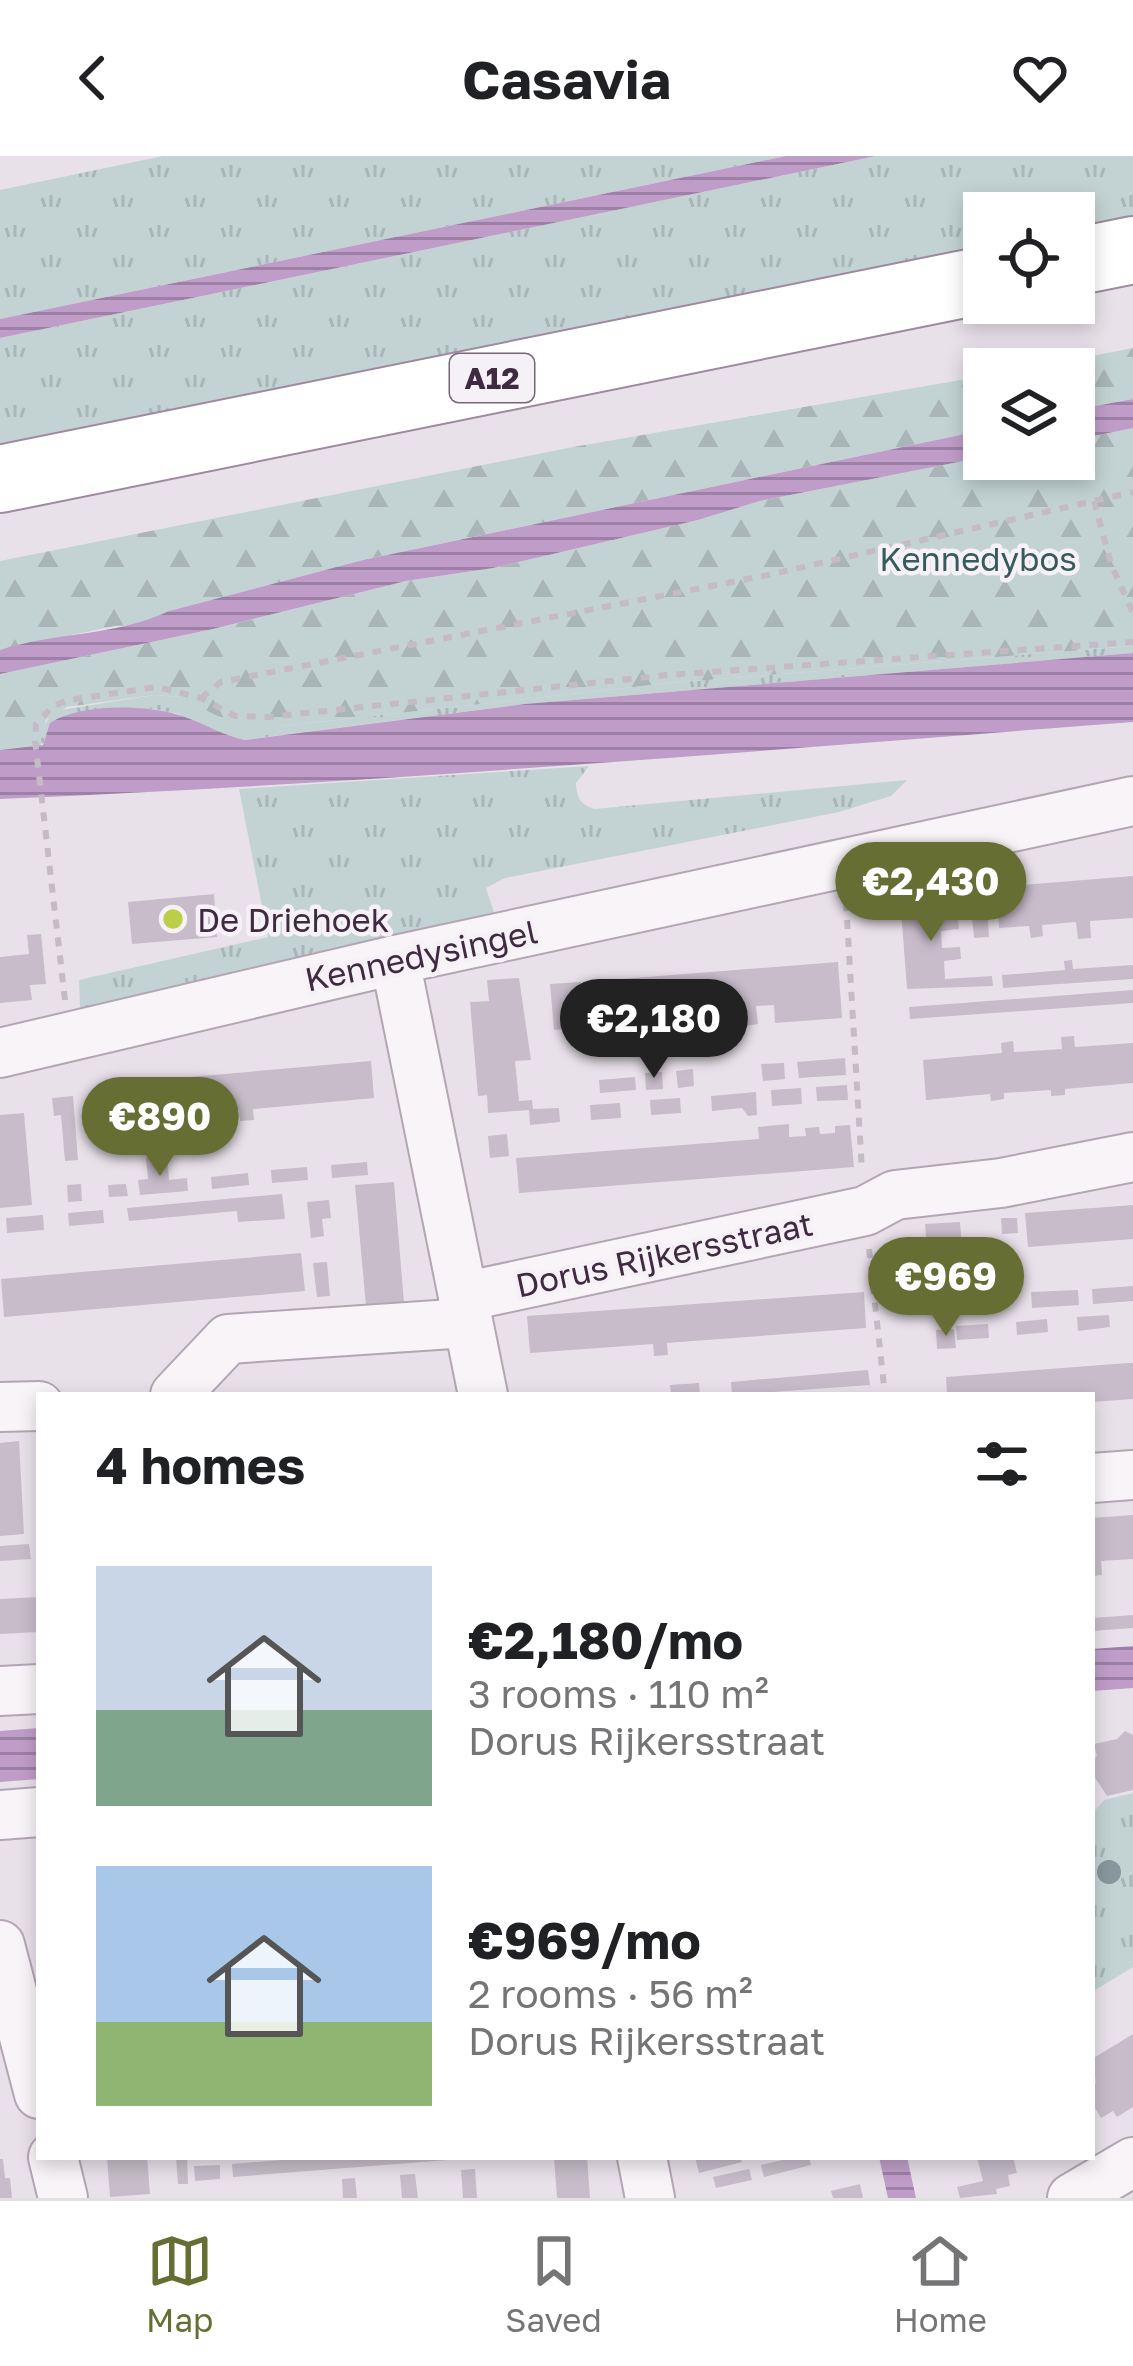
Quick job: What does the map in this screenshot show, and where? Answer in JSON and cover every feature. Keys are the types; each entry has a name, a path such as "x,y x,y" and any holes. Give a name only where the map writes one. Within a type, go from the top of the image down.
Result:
{"highway":[{"path":"1095,258 1133,250"},
{"name":"A12","path":"0,479 963,284"}],"street":[{"name":"Kennedysingel","path":"0,1053 395,960 1133,801"},
{"path":"395,960 482,1392"},
{"name":"Dorus Rijkersstraat","path":"178,1392 228,1339 465,1310 865,1211 895,1195 1001,1183 1133,1157"},
{"path":"0,1407 36,1406"},
{"path":"1095,1478 1133,1475"},
{"path":"0,1691 36,1689"},
{"path":"0,1815 36,1812"},
{"path":"0,1946 36,2071"},
{"path":"54,2160 63,2198"},
{"path":"643,2160 650,2198"},
{"path":"1077,2182 1133,2162"}],"path":[{"path":"201,698 221,682 773,574 1133,492"},
{"path":"1094,501 1111,564 1133,613"},
{"path":"67,1035 35,740 36,724 44,712 69,700 157,687 201,698 236,716 268,717 668,675 1133,642"},
{"path":"844,862 865,1211 883,1392"}],"green space":[{"path":"163,156 786,156 0,319 0,190"},
{"path":"876,156 1133,156 1133,223 1095,231 1095,192 963,192 963,257 0,446 0,338"},
{"path":"1133,348 1133,399 1095,406 1095,355"},
{"path":"963,380 963,434 363,560 169,611 141,625 0,650 0,561 573,447"},
{"name":"Kennedybos","path":"1133,428 1133,646 669,683 282,726 232,723 179,697 154,695 67,707 46,720 39,746 0,750 0,674 213,629 406,581 493,568 760,501 963,461 963,480 1095,480 1095,436"},
{"path":"1133,646 1133,653 525,704 243,740 153,709 86,711 39,746 43,727 54,711 154,695 179,697 282,726 669,683"},
{"path":"589,766 576,788 582,803 594,809 907,780 891,796 839,812 505,878 486,888 498,925 88,1019 80,1008 79,980 268,937 239,789"},
{"path":"1133,1793 1133,1967 1095,1990 1095,1810 1104,1800"}],"shaded area":[{"path":"786,156 876,156 0,338 0,319"},
{"path":"1133,399 1133,428 1095,436 1095,406"},
{"path":"963,434 963,461 760,501 493,568 406,581 213,629 0,674 0,650 129,625 363,560"},
{"path":"1133,653 1133,722 425,775 0,799 0,750 43,745 50,723 93,709 172,713 244,740 525,704"},
{"path":"1133,1646 1133,1688 1095,1691 1095,1649"},
{"path":"36,1728 36,1779 0,1782 0,1731"},
{"path":"880,2160 908,2160 916,2198 888,2198"}],"building":[{"path":"1133,876 1133,918 1090,921 1091,938 1078,939 1076,922 1042,925 1043,936 1031,938 1029,926 999,928 996,887"},
{"path":"937,893 946,897 948,918 958,917 959,929 941,931 942,948 960,947 961,959 944,961 945,979 992,976 993,986 907,989 900,896"},
{"name":"De Driehoek","path":"214,894 217,937 132,944 128,902"},
{"path":"987,905 989,937 974,938 971,906"},
{"path":"41,934 46,984 30,985 32,1000 0,1003 0,957 29,954 27,935"},
{"path":"1072,960 1073,969 1133,965 1133,979 1003,988 1002,975 1065,970 1064,961"},
{"path":"838,962 842,1018 775,1023 774,1005 756,1006 758,1024 745,1026 744,1007 726,1008 727,1027 715,1028 713,1009 696,1011 697,1029 685,1030 683,1011 668,1012 669,1031 655,1032 653,1014 636,1015 637,1034 596,1037 596,981"},
{"path":"519,978 531,1060 515,1061 519,1101 532,1100 533,1109 559,1108 560,1122 530,1125 529,1110 488,1113 487,1095 478,1096 470,1002 489,1001 487,980"},
{"path":"581,982 584,1027 554,1030 550,984"},
{"path":"1133,990 1133,1003 910,1019 909,1007"},
{"path":"1074,1036 1075,1047 1133,1043 1133,1083 1065,1089 1065,1095 1051,1096 1051,1090 1004,1093 1004,1099 991,1101 990,1094 926,1100 923,1060 1002,1053 1001,1043 1013,1041 1014,1052 1062,1049 1061,1037"},
{"path":"845,1058 846,1075 799,1078 797,1062"},
{"path":"371,1061 374,1098 253,1109 254,1120 240,1121 239,1110 102,1122 99,1085"},
{"path":"784,1063 785,1079 763,1081 761,1064"},
{"path":"693,1069 694,1086 678,1088 676,1071"},
{"path":"662,1072 663,1089 646,1090 645,1073"},
{"path":"635,1077 636,1090 600,1093 599,1080"},
{"path":"847,1085 848,1100 817,1101 816,1087"},
{"path":"801,1088 802,1104 772,1106 771,1090"},
{"path":"756,1092 757,1115 748,1116 742,1108 712,1111 711,1096"},
{"path":"73,1096 78,1160 65,1161 61,1115 54,1116 52,1098"},
{"path":"680,1098 681,1113 651,1115 650,1100"},
{"path":"620,1103 621,1118 591,1120 590,1105"},
{"path":"24,1113 32,1205 0,1208 0,1115"},
{"path":"789,1124 789,1137 806,1136 805,1128 835,1133 835,1126 850,1125 854,1167 519,1193 516,1158 759,1139 758,1127"},
{"path":"507,1134 509,1156 490,1158 488,1136"},
{"path":"167,1156 169,1180 187,1178 188,1191 140,1195 138,1180 148,1179 146,1158"},
{"path":"367,1162 368,1175 332,1178 331,1165"},
{"path":"307,1167 308,1180 272,1183 271,1170"},
{"path":"248,1173 249,1185 212,1189 211,1177"},
{"path":"394,1182 404,1303 366,1306 355,1185"},
{"path":"81,1184 82,1201 68,1202 67,1185"},
{"path":"126,1184 128,1196 109,1197 108,1185"},
{"path":"282,1194 285,1219 238,1222 237,1211 129,1221 127,1208"},
{"path":"329,1200 331,1218 322,1219 324,1236 311,1238 307,1202"},
{"path":"1133,1205 1133,1239 1028,1247 1025,1213"},
{"path":"103,1210 104,1223 69,1226 68,1213"},
{"path":"43,1215 44,1230 7,1233 6,1218"},
{"path":"1001,1218 1017,1218 1018,1233 1002,1234"},
{"path":"960,1222 971,1313 932,1315 925,1224"},
{"path":"301,1253 305,1291 4,1317 1,1279"},
{"path":"327,1262 330,1296 317,1297 313,1263"},
{"path":"1018,1262 1020,1294 1005,1295 1003,1263"},
{"path":"1133,1286 1133,1301 1093,1304 1092,1289"},
{"path":"1078,1290 1079,1305 1032,1308 1031,1292"},
{"path":"864,1292 866,1328 667,1343 668,1355 654,1356 653,1344 530,1353 527,1316"},
{"path":"1109,1315 1110,1327 1078,1331 1077,1317"},
{"path":"1047,1319 1048,1332 1017,1335 1016,1322"},
{"path":"988,1324 989,1338 957,1340 956,1326"},
{"path":"954,1329 956,1348 937,1349 936,1330"},
{"path":"1133,1363 1133,1399 1095,1402 1095,1392 947,1392 946,1377"},
{"path":"868,1370 870,1385 732,1392 731,1382"},
{"path":"699,1383 700,1392 671,1392 670,1385"},
{"path":"19,1441 24,1534 0,1536 0,1443"},
{"path":"1133,1515 1133,1559 1101,1561 1102,1575 1095,1576 1095,1518"},
{"path":"29,1544 31,1559 0,1561 0,1546"},
{"path":"36,1597 36,1632 0,1634 0,1599"},
{"path":"1133,1615 1133,1628 1095,1631 1095,1618"},
{"path":"1125,1731 1133,1735 1133,1790 1107,1796 1095,1778 1095,1744 1117,1739"},
{"path":"1133,2034 1133,2107 1117,2117 1113,2111 1101,2118 1095,2108 1095,2057"},
{"path":"0,2159 5,2178 10,2178 12,2198 0,2198"},
{"path":"107,2160 147,2160 150,2194 110,2197"},
{"path":"176,2160 187,2160 188,2184 178,2184"},
{"path":"282,2160 448,2160 233,2177 232,2164"},
{"path":"554,2160 587,2160 590,2198 557,2198"},
{"path":"696,2160 742,2162 699,2173"},
{"path":"810,2160 811,2165 764,2177 761,2165"},
{"path":"978,2160 1014,2160 1017,2173 1008,2175 1010,2186 996,2189 997,2194 960,2198 957,2187 983,2181"},
{"path":"220,2165 220,2179 195,2181 194,2166"},
{"path":"475,2169 477,2198 463,2198 461,2170"},
{"path":"749,2169 752,2180 716,2188 713,2177"},
{"path":"415,2174 418,2198 402,2198 400,2175"},
{"path":"355,2178 357,2198 343,2198 342,2179"},
{"path":"860,2184 863,2198 833,2198 831,2191"}],"place":[{"name":"De Driehoek","path":"173,919"}]}
